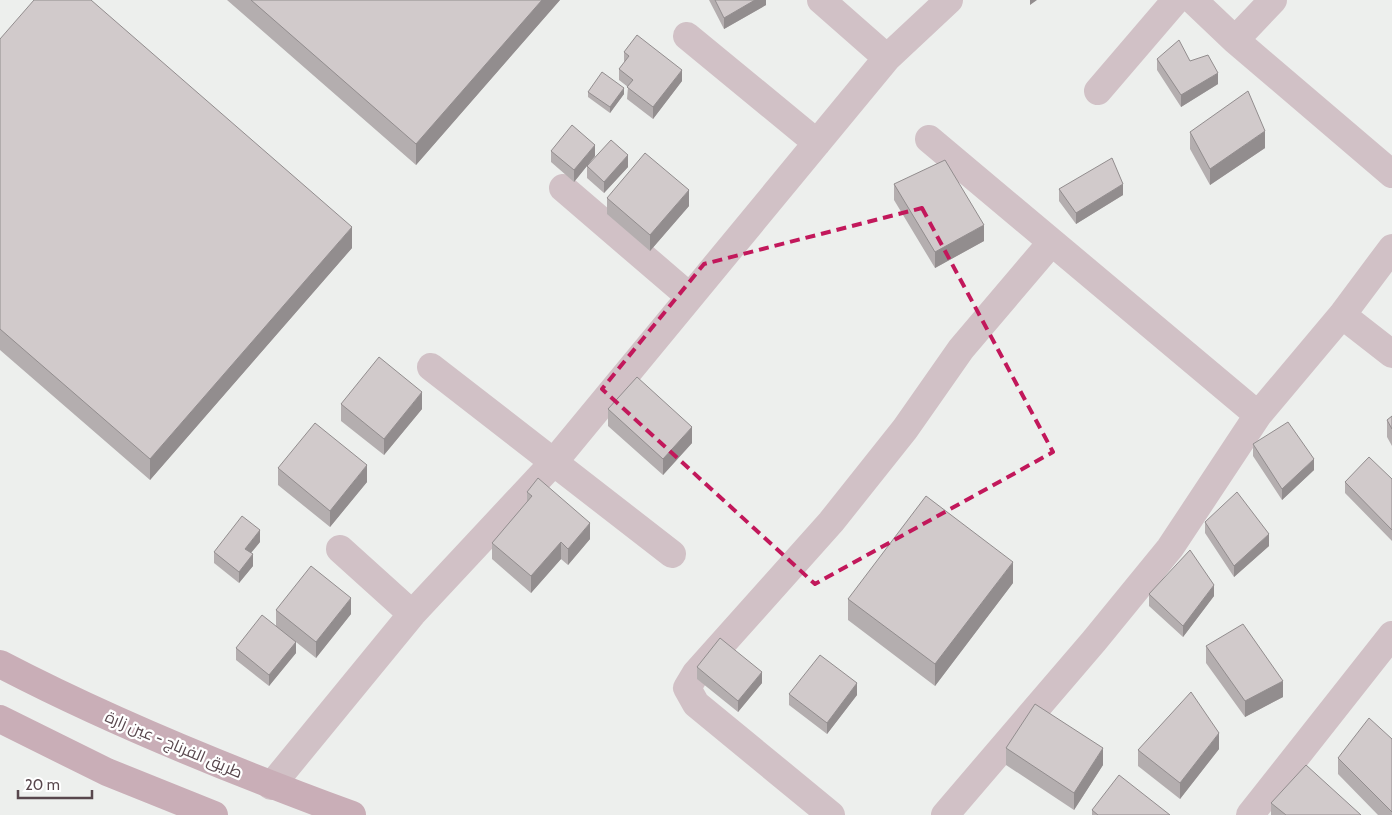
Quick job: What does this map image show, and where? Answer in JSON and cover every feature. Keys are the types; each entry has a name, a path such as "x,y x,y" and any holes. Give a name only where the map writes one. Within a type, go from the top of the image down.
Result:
{"main road":[{"name":"طريق الفرناج - عين زارة","path":"0,664 122,722 271,786 352,815"},
{"path":"0,719 106,772 189,810 214,815"}],"street":[{"path":"821,0 887,58"},
{"path":"271,786 412,614 553,462 887,58 949,0"},
{"path":"1098,91 1176,0"},
{"path":"1193,0 1235,40 1392,174"},
{"path":"1235,40 1273,0"},
{"path":"687,36 816,143"},
{"path":"929,139 1258,415"},
{"path":"563,188 690,297"},
{"path":"831,815 696,704 687,688 696,673 831,522 905,429 961,349 1051,243"},
{"path":"945,815 1094,641 1170,548 1258,415 1342,315 1392,248"},
{"path":"1342,315 1392,354"},
{"path":"431,367 672,554"},
{"path":"340,549 412,614"},
{"path":"1250,815 1392,635"}],"highlighted area":[{"path":"922,208 1053,452 815,584 602,389 704,264"}],"building":[{"path":"34,0 91,0 352,227 150,459 0,329 0,39"},
{"path":"251,0 542,0 416,144"},
{"path":"715,0 755,0 724,18"},
{"path":"637,35 682,70 653,107 627,87 633,80 619,69 629,56 624,52"},
{"path":"1179,40 1190,61 1208,55 1218,73 1181,95 1157,59"},
{"path":"602,72 624,88 610,107 588,92"},
{"path":"1248,91 1265,131 1210,169 1190,132"},
{"path":"572,125 595,145 574,170 551,151"},
{"path":"611,140 628,155 604,182 587,166"},
{"path":"645,153 689,190 650,235 607,198"},
{"path":"1112,158 1123,184 1076,213 1059,189"},
{"path":"945,160 984,225 935,252 894,184"},
{"path":"379,357 422,392 384,439 341,404"},
{"path":"637,377 692,427 663,459 608,409"},
{"path":"1392,416 1392,429 1387,420"},
{"path":"1288,422 1314,459 1282,489 1253,444"},
{"path":"315,423 367,465 330,511 278,468"},
{"path":"1369,457 1392,479 1392,530 1345,482"},
{"path":"538,478 590,523 568,549 561,542 531,576 492,543 532,496 527,492"},
{"path":"1237,492 1269,534 1234,566 1205,522"},
{"path":"926,496 1013,562 935,664 848,599"},
{"path":"242,516 260,530 245,549 253,554 239,572 214,552"},
{"path":"1190,550 1214,585 1183,626 1149,594"},
{"path":"311,566 351,598 316,642 276,610"},
{"path":"262,615 296,642 269,675 236,648"},
{"path":"1243,624 1283,681 1245,701 1206,646"},
{"path":"720,638 762,672 738,701 697,667"},
{"path":"820,655 857,683 827,723 789,694"},
{"path":"1191,692 1219,733 1180,783 1138,750"},
{"path":"1035,704 1103,748 1074,793 1006,748"},
{"path":"1369,718 1392,739 1392,812 1338,758"},
{"path":"1306,765 1361,815 1286,815 1271,803"},
{"path":"1119,775 1170,815 1098,815 1092,810"}]}
